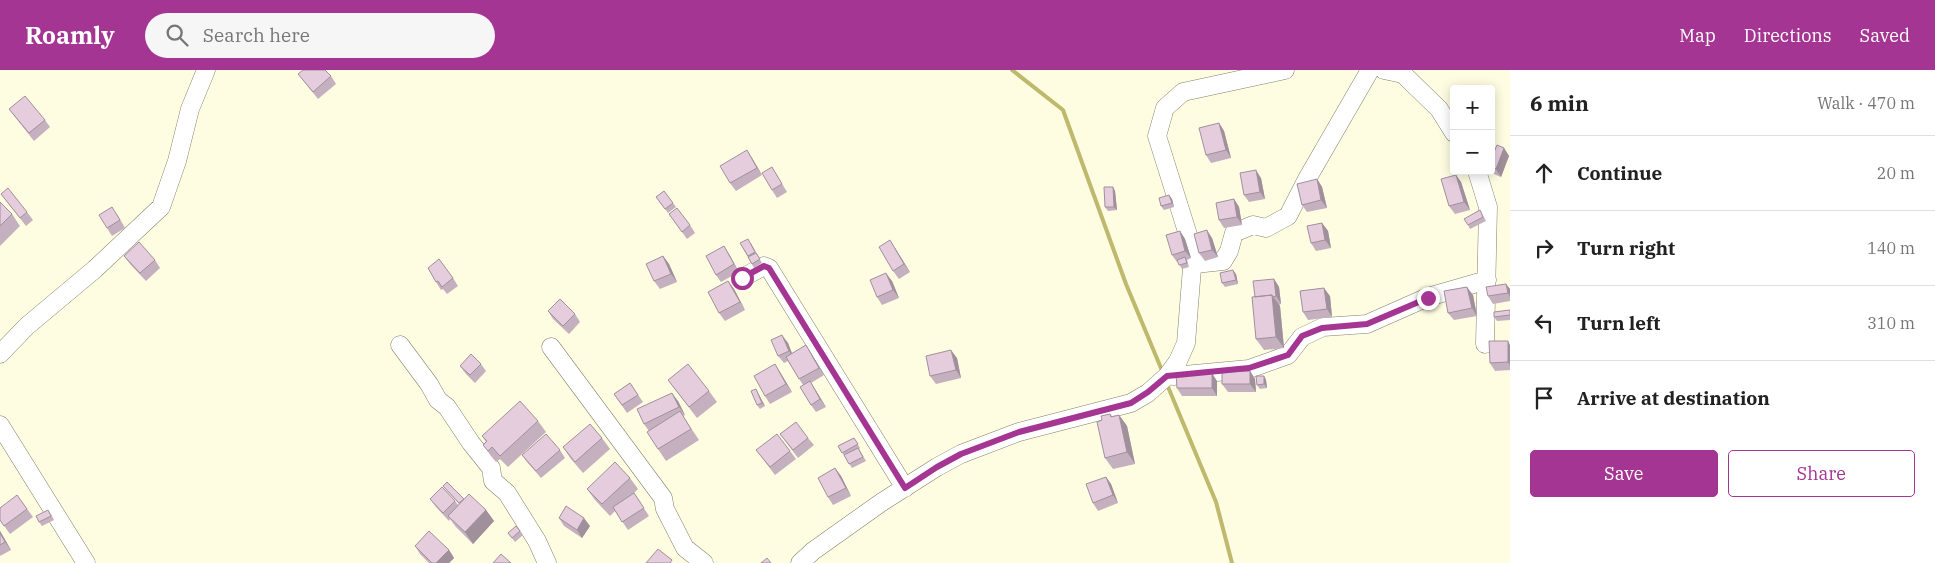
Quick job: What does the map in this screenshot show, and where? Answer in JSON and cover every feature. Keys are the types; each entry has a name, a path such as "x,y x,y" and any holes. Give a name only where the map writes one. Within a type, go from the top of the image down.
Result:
{"street":[{"path":"0,354 27,326 95,269 161,206 177,161 190,109 206,70"},
{"path":"800,563 813,551 905,488 961,454 1019,432 1131,403 1167,376 1178,361 1186,343 1192,268 1195,264 1189,238 1157,136 1165,108 1183,92 1284,70"},
{"path":"1195,264 1223,262 1229,251 1234,233 1253,225 1266,228 1288,216 1307,178 1370,70"},
{"path":"1384,70 1403,74 1439,109 1452,130"},
{"path":"1477,175 1488,207 1486,227 1485,344"},
{"path":"742,278 764,266 769,268 905,488"},
{"path":"1167,376 1249,368 1288,355 1302,336 1322,328 1367,324 1428,298 1487,280"},
{"path":"400,345 429,384 438,400 447,407 471,443 491,468 493,481 507,493 537,541 547,563"},
{"path":"551,347 663,498 665,509 685,548 704,563"},
{"path":"0,425 86,563"}],"building":[{"path":"303,70 325,70 331,76 313,92 298,74"},
{"path":"25,96 45,120 29,133 9,109"},
{"path":"1219,123 1226,150 1206,155 1199,128"},
{"path":"1497,145 1504,148 1496,169 1495,169 1495,150"},
{"path":"747,150 757,168 730,183 720,166"},
{"path":"772,167 782,184 772,190 762,173"},
{"path":"1256,170 1260,192 1244,195 1240,173"},
{"path":"1456,175 1464,202 1449,206 1441,179"},
{"path":"1317,179 1321,200 1302,205 1297,184"},
{"path":"1104,187 1113,187 1114,207 1105,207"},
{"path":"8,188 27,212 20,218 1,194"},
{"path":"664,191 673,203 665,209 656,197"},
{"path":"1169,195 1172,203 1161,206 1159,198"},
{"path":"1234,199 1237,217 1219,220 1216,203"},
{"path":"0,202 12,214 0,226"},
{"path":"112,207 120,220 107,228 99,215"},
{"path":"677,208 690,225 682,232 669,214"},
{"path":"1480,210 1483,217 1468,225 1464,219"},
{"path":"1322,223 1325,240 1311,243 1307,226"},
{"path":"1207,230 1212,250 1199,253 1194,234"},
{"path":"1180,231 1185,251 1172,255 1166,235"},
{"path":"748,239 755,252 748,256 740,243"},
{"path":"890,240 904,264 893,271 879,247"},
{"path":"139,242 155,260 140,273 124,256"},
{"path":"724,246 734,264 716,275 706,256"},
{"path":"756,253 760,259 752,264 748,257"},
{"path":"663,256 671,274 654,281 646,264"},
{"path":"1185,257 1187,263 1179,265 1177,260"},
{"path":"439,259 453,278 442,287 438,281 436,282 428,268"},
{"path":"1233,270 1236,280 1222,283 1220,273"},
{"path":"886,273 893,290 877,297 870,280"},
{"path":"1274,279 1276,296 1255,297 1253,281"},
{"path":"728,281 740,302 719,313 708,292"},
{"path":"1506,284 1508,293 1488,296 1486,287"},
{"path":"1467,287 1472,308 1448,313 1444,291"},
{"path":"1324,288 1327,309 1303,312 1300,291"},
{"path":"1272,295 1276,337 1256,339 1252,297"},
{"path":"560,299 575,314 563,326 548,311"},
{"path":"1510,310 1510,315 1494,317 1494,312"},
{"path":"782,335 789,351 778,356 771,340"},
{"path":"1489,341 1508,341 1508,362 1490,363"},
{"path":"806,345 819,368 799,379 786,357"},
{"path":"951,350 956,370 930,376 926,356"},
{"path":"471,354 481,364 470,375 460,366"},
{"path":"688,364 709,391 689,407 668,380"},
{"path":"775,364 786,384 765,396 754,376"},
{"path":"1250,371 1250,384 1222,384 1222,372"},
{"path":"1212,373 1212,388 1177,388 1176,374"},
{"path":"1256,376 1264,376 1264,384 1257,385"},
{"path":"810,381 820,399 811,405 800,387"},
{"path":"630,383 638,395 622,405 614,394"},
{"path":"756,389 762,403 757,405 751,391"},
{"path":"672,393 679,407 644,424 637,409"},
{"path":"520,401 538,421 500,456 492,447 488,451 483,445 487,441 482,436"},
{"path":"680,411 691,429 658,449 647,432"},
{"path":"1110,414 1111,417 1119,415 1127,452 1105,458 1097,422 1102,420 1101,416"},
{"path":"796,422 808,438 793,450 780,434"},
{"path":"590,424 602,438 575,462 563,447"},
{"path":"546,434 560,450 536,471 522,455"},
{"path":"777,434 790,451 770,467 756,450"},
{"path":"854,438 858,444 842,453 838,446"},
{"path":"858,448 863,457 849,464 844,455"},
{"path":"615,462 630,478 602,504 587,489"},
{"path":"835,468 846,488 828,497 818,478"},
{"path":"1106,477 1113,495 1093,503 1086,484"},
{"path":"447,482 464,499 459,503 443,486"},
{"path":"442,487 455,501 443,513 430,499"},
{"path":"634,493 644,508 622,522 613,507"},
{"path":"469,494 486,510 465,532 448,516"},
{"path":"17,495 27,509 4,526 0,520 0,508"},
{"path":"566,506 584,518 577,530 559,518"},
{"path":"48,510 51,516 39,522 36,516"},
{"path":"516,526 520,531 512,538 508,533"},
{"path":"429,531 449,550 436,563 432,563 415,546"},
{"path":"0,533 5,542 0,545"},
{"path":"658,549 672,560 670,563 646,563"},
{"path":"501,554 511,563 493,563"},
{"path":"767,558 771,563 761,563"}],"waterway":[{"path":"1012,70 1063,110 1126,284 1163,373"},
{"path":"1166,382 1216,502 1232,563"}],"route":[{"path":"742,278 764,266 769,268 905,488 961,454 1019,432 1131,403 1167,376 1249,368 1288,355 1302,336 1322,328 1367,324 1428,298"}]}
